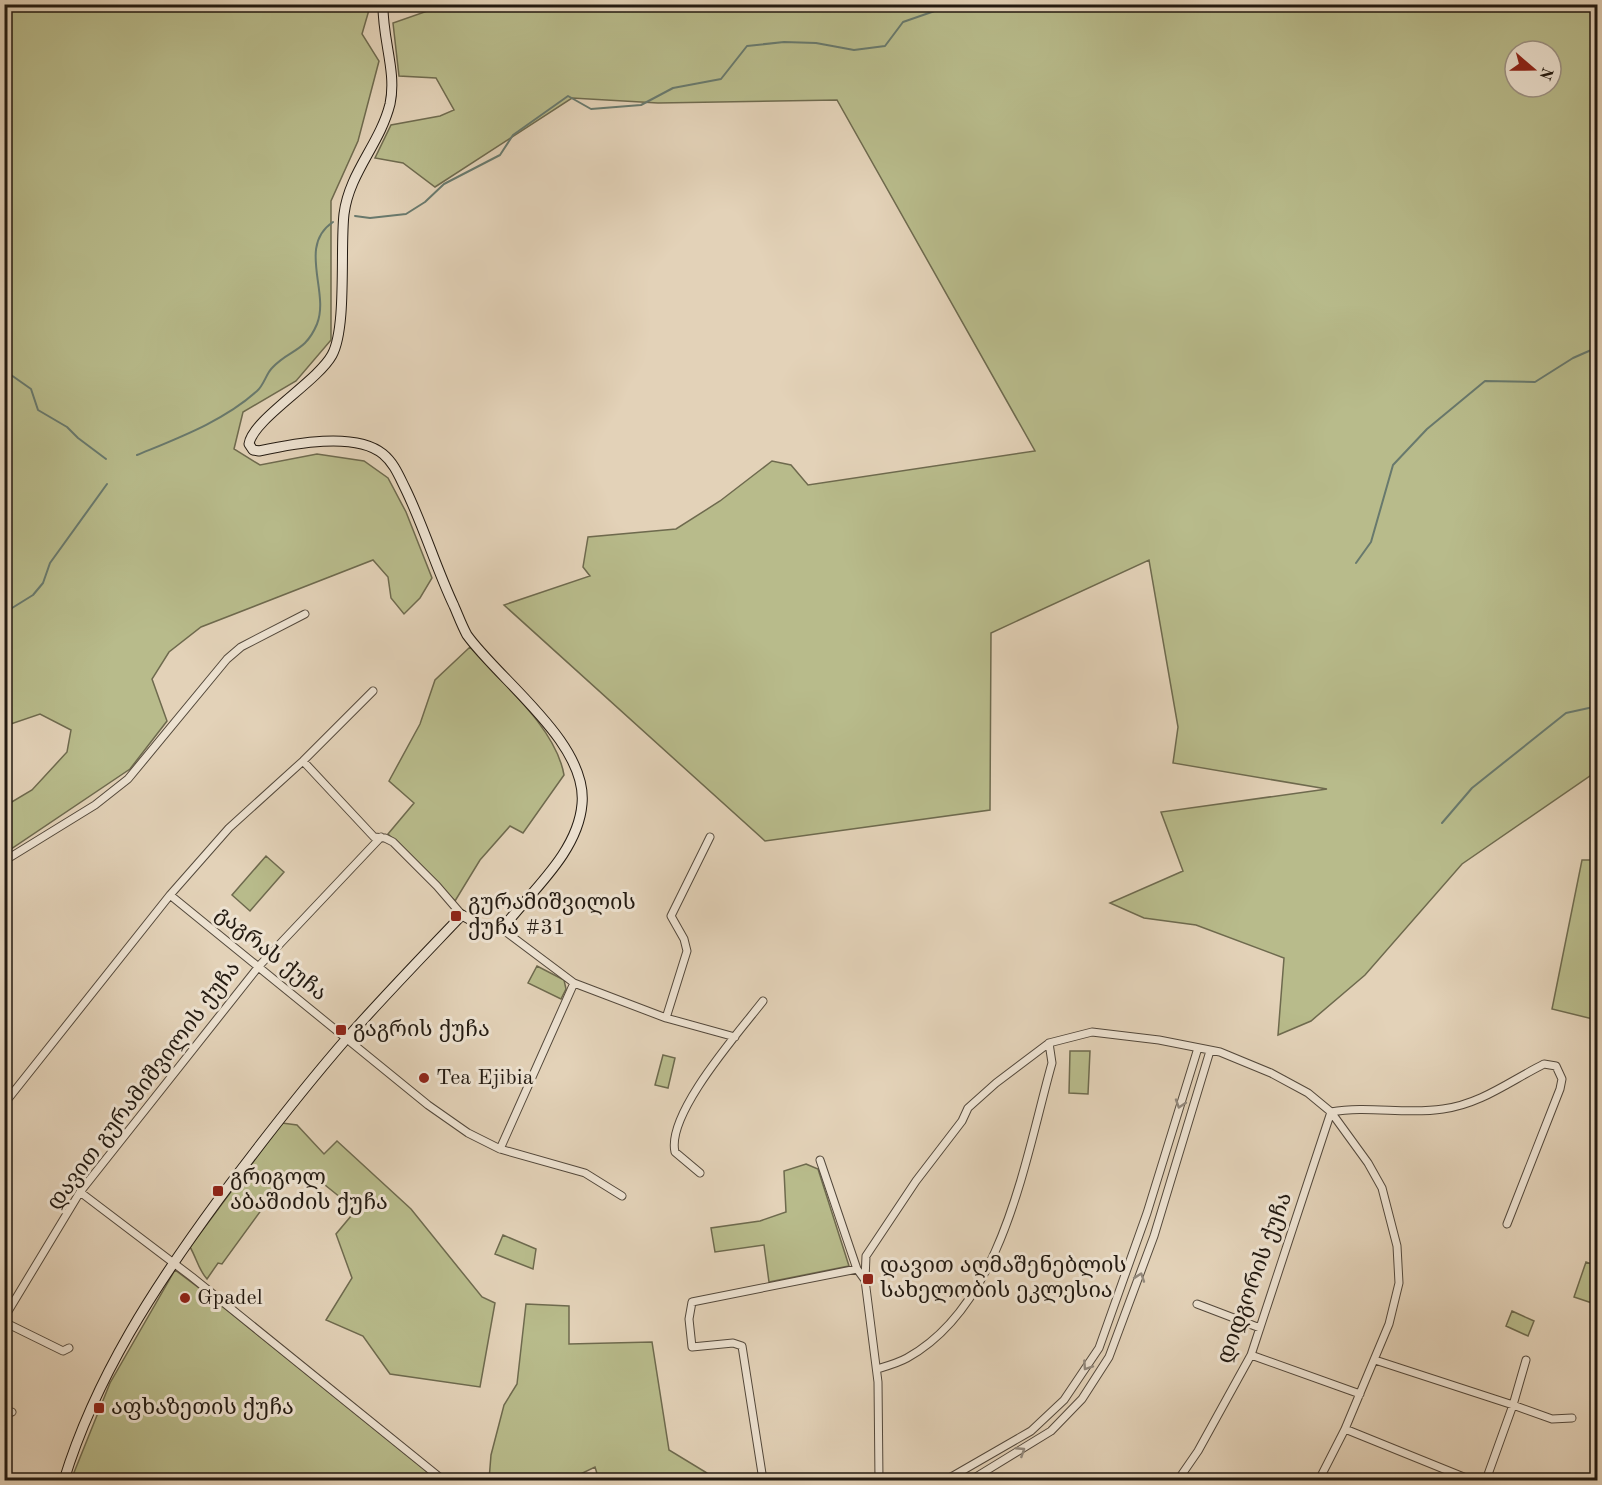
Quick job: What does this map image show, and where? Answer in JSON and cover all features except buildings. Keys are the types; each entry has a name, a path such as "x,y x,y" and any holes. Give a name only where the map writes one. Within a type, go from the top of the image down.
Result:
{"street":[{"path":"383,4 392,76 390,105 348,194 344,214 339,334 332,355 313,377 254,431 249,444 253,450 259,451 343,441 360,443 382,454 393,465 417,512 447,591 467,634 550,726 569,757 580,780 582,805 572,838 561,856 502,929"},
{"path":"4,861 95,805 128,779 227,660 241,647 305,614"},
{"path":"4,1104 171,895 229,828 303,761 373,691"},
{"path":"303,761 374,837 393,842 462,915 480,925 502,929 574,983 666,1018 735,1037"},
{"name":"დავით გურამიშვილის ქუჩა","path":"4,1320 80,1192 259,966 381,837"},
{"path":"666,1018 687,951 684,939 671,915 710,837"},
{"name":"გაგრას ქუჩა","path":"171,895 345,1040 468,1133 500,1149 585,1173 622,1196"},
{"path":"64,1480 83,1424 106,1374 173,1262 264,1139 345,1040 462,915"},
{"path":"500,1149 574,983"},
{"path":"700,1173 675,1152 675,1131 697,1088 763,1001"},
{"path":"879,1480 877,1369 865,1280 866,1256 916,1181 962,1121 968,1108 996,1083 1049,1044 1092,1032 1160,1040 1220,1052 1271,1073 1308,1093 1331,1112 1368,1163 1382,1188 1397,1246 1399,1282 1389,1324 1375,1360 1345,1430 1319,1480"},
{"path":"877,1369 907,1358 940,1334 964,1308 987,1269 1010,1213 1052,1063 1049,1044"},
{"path":"946,1480 958,1478 1031,1431 1064,1400 1099,1347 1164,1158 1198,1048"},
{"path":"971,1480 994,1469 1051,1431 1082,1399 1109,1357 1141,1274 1210,1051"},
{"path":"1331,1112 1353,1109 1443,1109 1487,1097 1544,1064 1554,1065 1560,1072 1560,1089 1507,1224"},
{"name":"დიდგორის ქუჩა","path":"1178,1480 1198,1451 1251,1355 1331,1112"},
{"path":"1164,1158 1177,1162"},
{"path":"820,1160 857,1269 865,1280"},
{"path":"80,1192 173,1262 443,1480"},
{"path":"763,1480 742,1346 734,1342 692,1347 689,1319 692,1302 857,1269"},
{"path":"1197,1304 1260,1328"},
{"path":"4,1320 63,1351 69,1348"},
{"path":"1104,1333 1117,1338"},
{"path":"1251,1355 1360,1394"},
{"path":"1375,1360 1552,1419 1572,1418"},
{"path":"1486,1480 1514,1405 1526,1360"},
{"path":"1345,1430 1471,1480"}],"green space":[{"path":"5,4 368,5 369,10 362,34 379,61 358,141 331,201 331,340 296,381 243,412 234,449 260,465 317,454 364,461 388,478 406,512 432,578 420,598 404,614 391,598 388,577 373,560 201,627 169,652 152,679 167,721 130,769 5,853 5,806 32,790 67,752 71,730 40,714 5,726"},
{"path":"439,5 1597,5 1597,771 1462,864 1365,975 1311,1021 1278,1035 1284,958 1196,925 1144,918 1110,903 1183,871 1161,812 1327,789 1173,763 1178,727 1149,560 991,633 990,810 765,841 504,605 590,576 583,567 588,537 676,529 720,501 772,461 791,465 808,485 1035,451 837,100 658,103 572,98 435,187 403,163 375,158 391,125 440,116 454,110 436,78 399,76 393,23 439,7"},
{"path":"470,647 526,706 539,723 559,757 564,775 523,833 510,826 480,860 455,901 388,834 414,803 389,781 420,724 435,680"},
{"path":"266,856 284,872 250,911 232,895"},
{"path":"1582,860 1597,860 1597,1020 1552,1009"},
{"path":"537,966 564,980 566,989 561,999 528,983"},
{"path":"1070,1051 1090,1051 1088,1094 1069,1093"},
{"path":"663,1055 675,1058 668,1088 655,1085"},
{"path":"282,1123 297,1125 324,1154 337,1141 411,1209 482,1297 495,1303 480,1387 390,1374 363,1336 326,1320 352,1278 336,1234 356,1210 315,1177 286,1176 222,1264 218,1263 207,1279 204,1275 190,1247"},
{"path":"806,1164 818,1169 849,1266 769,1282 764,1245 715,1252 711,1228 760,1221 786,1212 784,1171"},
{"path":"503,1235 536,1249 533,1269 495,1254"},
{"path":"1586,1262 1597,1266 1597,1288 1592,1303 1574,1297"},
{"path":"175,1270 438,1480 71,1480 110,1383"},
{"path":"526,1304 569,1306 569,1344 652,1342 669,1450 707,1473 708,1480 599,1480 595,1467 568,1480 489,1480 491,1455 504,1405 517,1384"},
{"path":"1512,1311 1534,1321 1528,1336 1506,1326"}],"waterway":[{"path":"355,216 370,218 406,214 425,202 444,184 500,155 513,135 568,96 591,109 641,105 673,88 721,79 747,46 784,42 816,43 854,50 885,46 903,22 949,6 974,8 987,4"},
{"path":"137,455 200,428 244,402 259,389 270,370 278,362 302,346 317,324 320,311 316,270 317,244 323,232 333,222"},
{"path":"1356,563 1371,542 1393,465 1427,429 1485,381 1535,382 1573,358 1598,347"},
{"path":"4,370 31,389 38,410 67,427 106,459"},
{"path":"4,613 33,595 43,583 50,563 107,484"},
{"path":"1442,823 1472,788 1566,713 1598,706"}],"place":[{"name":"გურამიშვილის ქუჩა #31","path":"456,916"},
{"name":"გაგრის ქუჩა","path":"341,1030"},
{"name":"Tea Ejibia","path":"424,1078"},
{"name":"გრიგოლ აბაშიძის ქუჩა","path":"218,1191"},
{"name":"დავით აღმაშენებლის სახელობის ეკლესია","path":"868,1279"},
{"name":"Gpadel","path":"185,1298"},
{"name":"აფხაზეთის ქუჩა","path":"99,1408"}]}
